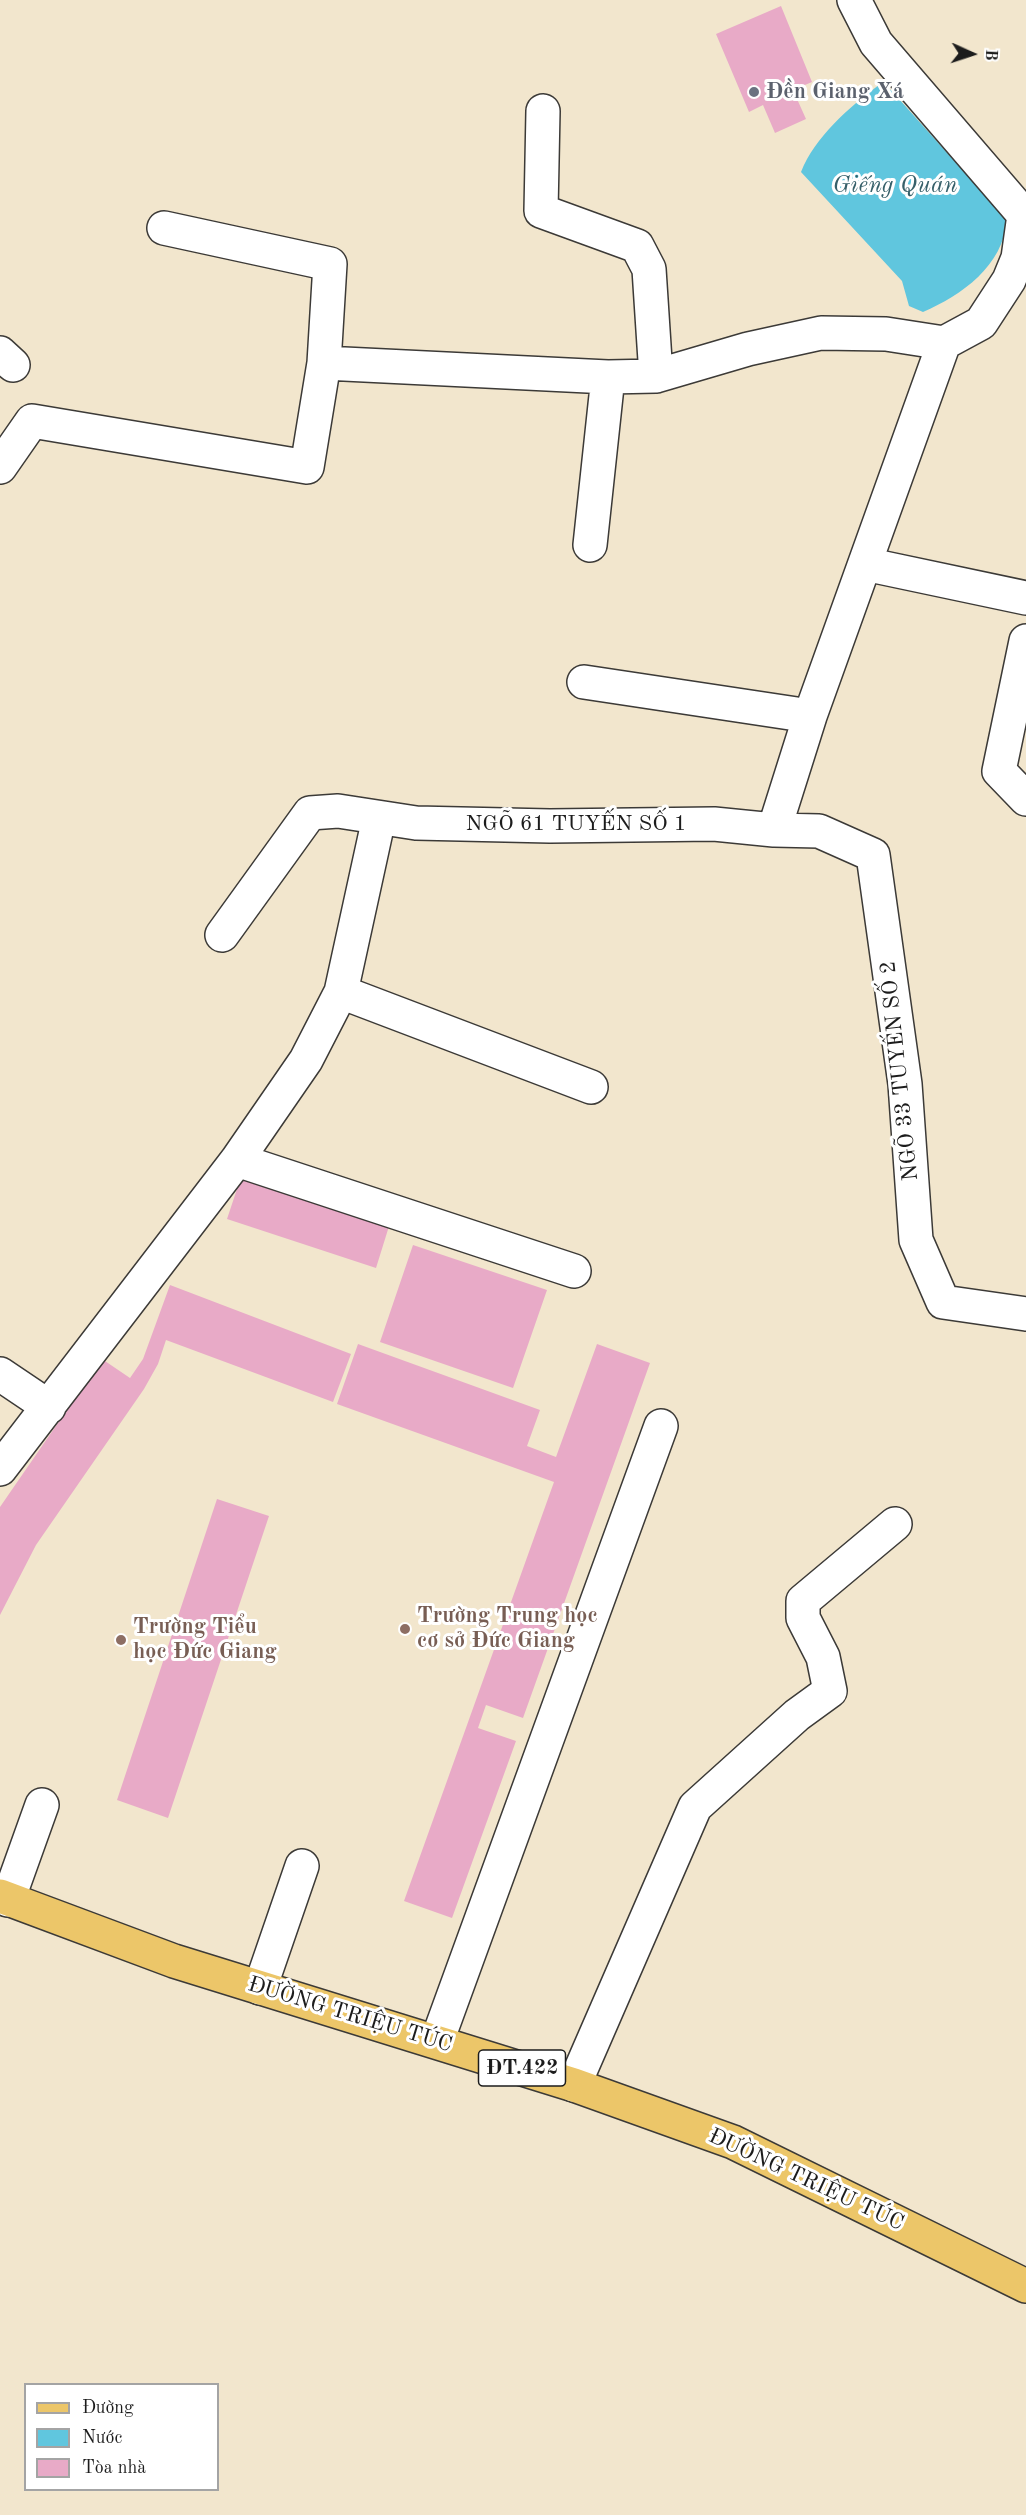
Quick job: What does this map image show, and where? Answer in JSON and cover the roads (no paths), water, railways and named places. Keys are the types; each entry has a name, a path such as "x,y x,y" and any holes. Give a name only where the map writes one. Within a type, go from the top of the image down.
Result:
{"main road":[{"name":"ĐƯỜNG TRIỆU TÚC","path":"4,1898 174,1961 574,2085 733,2142 1026,2286"}],"street":[{"path":"324,363 608,377 656,376 748,349 821,333 886,334 944,343 981,323 1009,280 1018,258 1025,214 876,43 854,0"},
{"path":"543,111 541,211 636,246 650,269 656,376"},
{"path":"0,467 32,421 307,466 324,363 330,264 164,228"},
{"path":"774,830 810,716 944,343"},
{"path":"590,545 608,377"},
{"path":"865,564 1026,598"},
{"path":"1026,641 999,771 1026,799"},
{"path":"584,682 810,716"},
{"name":"NGÕ 61 TUYẾN SỐ 1","path":"222,935 310,813 338,812 416,823 550,826 714,824 774,830"},
{"path":"0,1469 237,1160 306,1060 341,992 379,818"},
{"name":"NGÕ 33 TUYẾN SỐ 2","path":"774,830 819,831 873,855 905,1084 916,1240 943,1302 1026,1314"},
{"path":"341,992 591,1087"},
{"path":"237,1160 574,1271"},
{"path":"0,1374 49,1407"},
{"path":"437,2041 661,1426"},
{"path":"574,2085 695,1808 797,1715 830,1691 823,1657 803,1617 803,1601 895,1524"},
{"path":"4,1898 42,1805"},
{"path":"260,1988 302,1866"}],"water":[{"name":"Giếng Quán","path":"879,85 891,90 1007,220 998,251 989,265 966,288 923,312 909,306 902,281 801,172 824,135 856,103"}],"place":[{"name":"Đền Giang Xá","path":"754,92"},
{"name":"Trường Trung học cơ sở Đức Giang","path":"405,1629"},
{"name":"Trường Tiểu học Đức Giang","path":"121,1640"}]}
